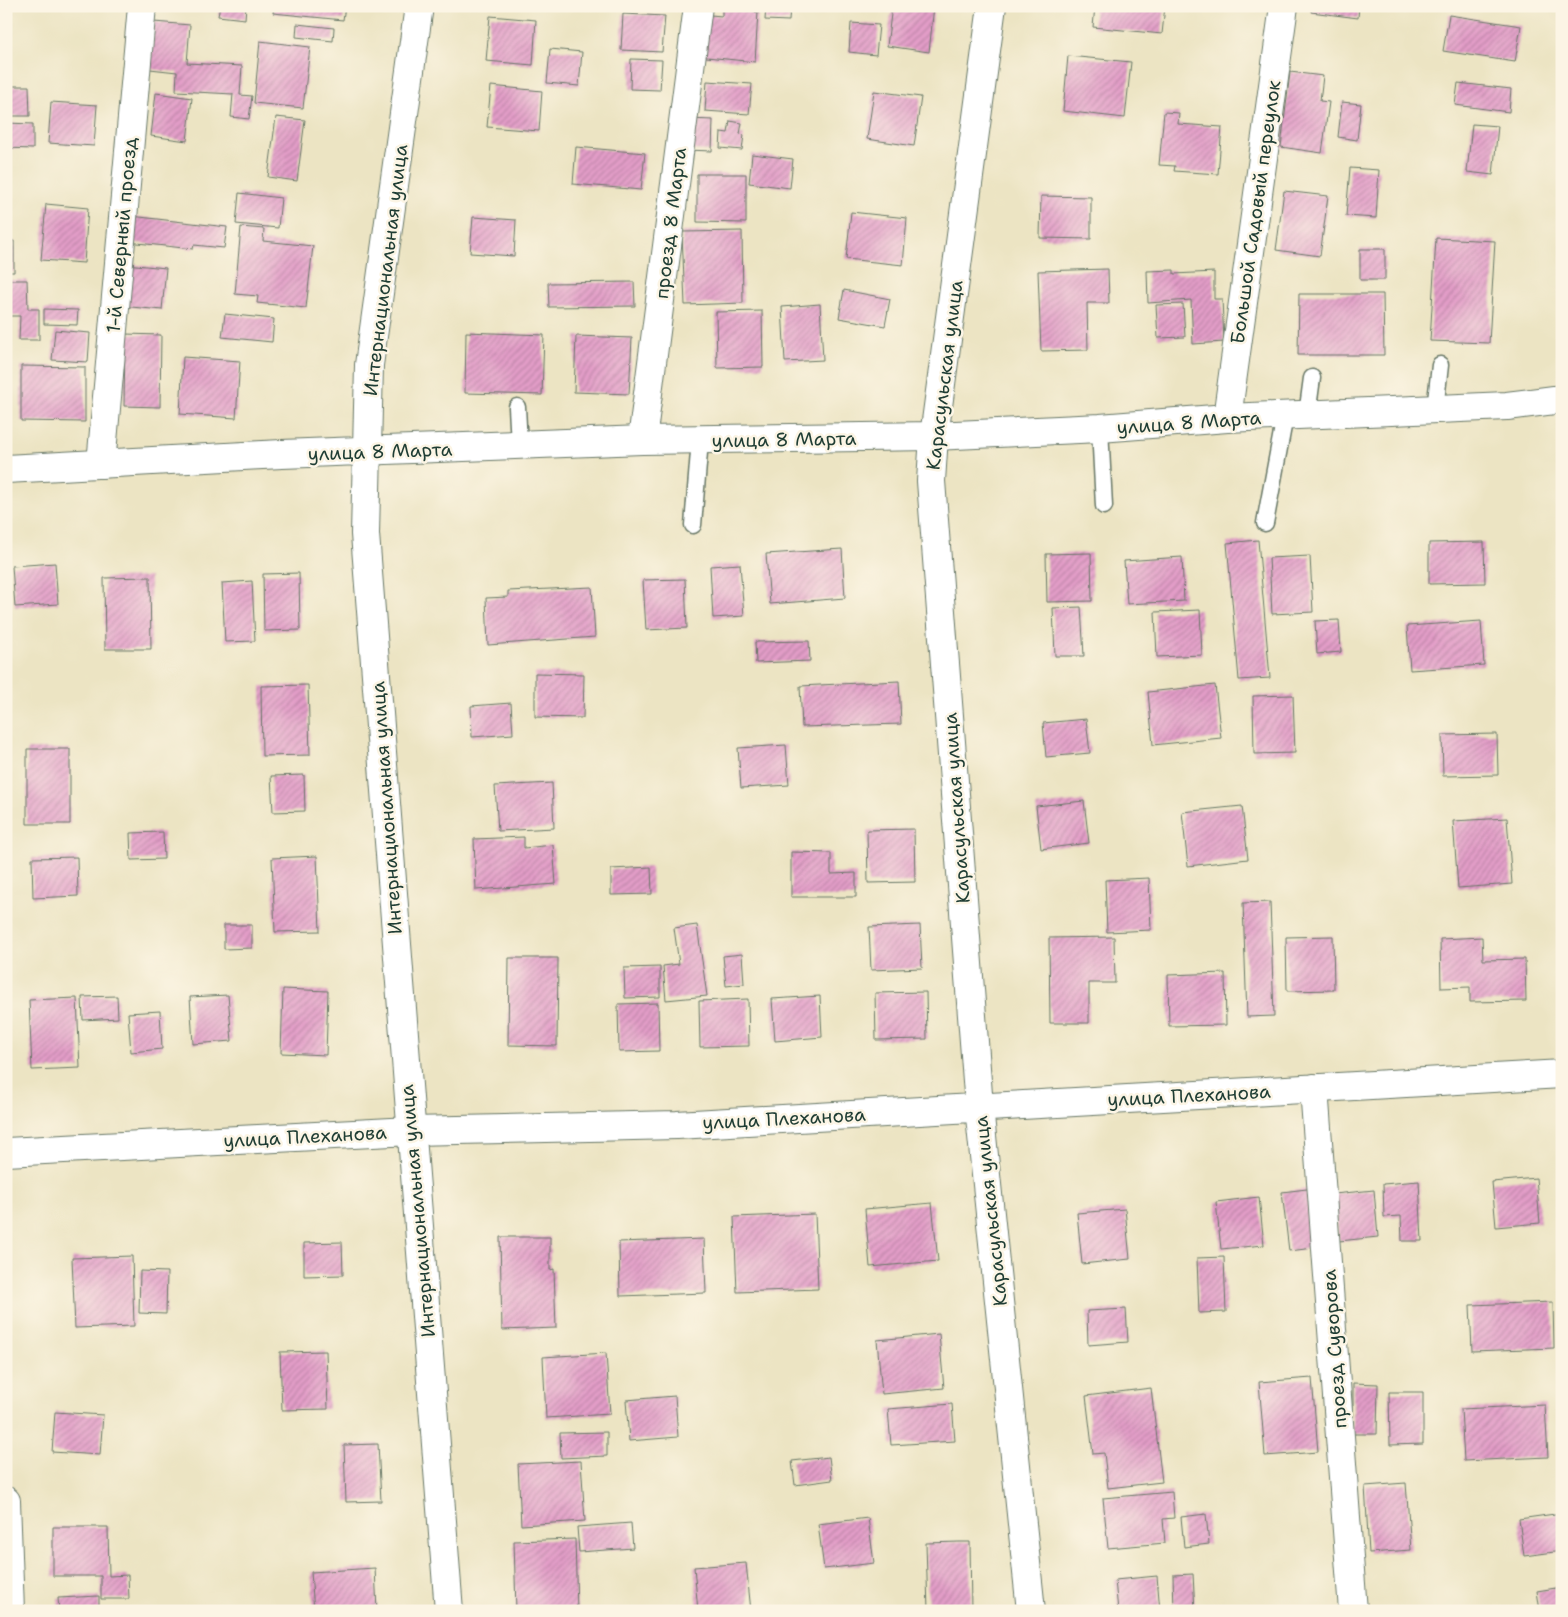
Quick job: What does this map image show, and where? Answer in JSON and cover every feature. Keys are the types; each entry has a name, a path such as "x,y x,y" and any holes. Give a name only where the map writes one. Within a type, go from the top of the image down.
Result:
{"street":[{"name":"1-й Северный проезд","path":"101,464 142,6"},
{"name":"Интернациональная улица","path":"420,6 369,365 365,534 450,1611"},
{"name":"проезд 8 Марта","path":"642,440 698,6"},
{"name":"Карасульская улица","path":"992,6 934,436 931,481 979,1107 1031,1611"},
{"name":"Большой Садовый переулок","path":"1227,418 1284,6"},
{"name":"улица 8 Марта","path":"6,469 282,454 642,440 934,436 1100,428 1227,418 1507,406 1561,400"},
{"name":"улица Плеханова","path":"6,1152 411,1131 677,1125 1562,1074"},
{"name":"проезд Суворова","path":"1314,1088 1353,1611"},
{"path":"6,1501 10,1611"}],"lane":[{"path":"1435,410 1440,365"},
{"path":"1265,523 1296,416 1312,378"},
{"path":"517,407 520,445"},
{"path":"1100,428 1104,506"},
{"path":"693,525 700,440"}],"building":[{"path":"220,6 246,6 245,19 218,16"},
{"path":"274,6 345,6 343,20 273,13"},
{"path":"736,6 756,6 755,12 758,12 755,62 697,56 699,14 722,16 722,9 735,10"},
{"path":"766,6 790,6 789,21 765,20"},
{"path":"892,6 934,6 929,52 887,46"},
{"path":"1095,6 1165,6 1162,34 1093,27"},
{"path":"1312,6 1359,6 1358,18 1311,12"},
{"path":"623,14 665,16 662,52 621,50"},
{"path":"1449,15 1521,26 1515,62 1443,51"},
{"path":"490,16 536,20 533,65 486,61"},
{"path":"154,22 190,25 187,63 242,66 240,95 252,96 249,119 231,117 233,94 176,91 177,72 150,69"},
{"path":"851,23 879,25 876,55 849,52"},
{"path":"297,24 334,28 333,41 296,37"},
{"path":"260,41 310,47 303,108 254,103"},
{"path":"550,49 582,52 579,86 547,83"},
{"path":"1068,56 1131,62 1125,118 1063,111"},
{"path":"631,59 662,60 660,90 630,89"},
{"path":"1290,72 1323,76 1320,101 1329,102 1322,153 1281,147"},
{"path":"707,81 752,84 749,114 705,111"},
{"path":"1458,83 1511,89 1509,112 1455,105"},
{"path":"6,86 29,86 30,116 6,116"},
{"path":"491,86 542,91 539,131 487,127"},
{"path":"874,91 921,97 914,146 867,139"},
{"path":"156,93 192,98 187,141 151,136"},
{"path":"51,102 97,105 94,146 48,143"},
{"path":"1342,102 1361,104 1357,140 1338,137"},
{"path":"1164,112 1179,113 1178,124 1222,127 1218,174 1174,171 1175,166 1159,165"},
{"path":"276,117 305,120 297,181 268,177"},
{"path":"688,119 713,120 712,151 687,150"},
{"path":"730,121 742,123 740,134 744,135 742,150 720,148 721,132 728,133"},
{"path":"6,123 33,124 33,149 6,148"},
{"path":"1472,124 1498,126 1493,175 1467,172"},
{"path":"576,147 645,153 641,190 573,184"},
{"path":"752,154 793,159 790,188 749,183"},
{"path":"1350,168 1379,170 1376,218 1346,216"},
{"path":"697,174 746,174 746,223 697,222"},
{"path":"1284,191 1328,196 1320,256 1276,250"},
{"path":"239,193 281,198 278,228 236,224"},
{"path":"1041,196 1091,197 1091,239 1040,238"},
{"path":"46,204 88,208 84,263 41,260"},
{"path":"851,212 907,218 903,265 846,259"},
{"path":"131,216 227,227 224,248 194,245 193,249 128,242"},
{"path":"473,217 516,220 514,256 470,253"},
{"path":"241,227 264,229 263,241 313,246 306,308 257,303 258,296 235,294"},
{"path":"742,231 743,303 685,305 682,232"},
{"path":"1436,238 1495,241 1489,343 1430,341"},
{"path":"6,241 14,241 14,272 6,272"},
{"path":"1360,249 1385,249 1385,280 1360,280"},
{"path":"126,264 166,268 162,310 121,306"},
{"path":"1108,269 1109,303 1087,303 1088,350 1041,351 1038,271"},
{"path":"1174,270 1174,274 1214,272 1214,299 1222,299 1224,342 1193,344 1191,300 1148,303 1147,271"},
{"path":"9,280 27,280 28,309 39,309 39,340 19,340 20,316 10,316"},
{"path":"634,282 635,306 549,307 548,283"},
{"path":"844,290 890,299 885,326 839,318"},
{"path":"1299,294 1383,294 1384,355 1298,355"},
{"path":"820,304 823,360 785,362 782,307"},
{"path":"1183,304 1185,337 1158,338 1156,305"},
{"path":"44,309 78,310 77,325 44,324"},
{"path":"762,311 763,367 717,368 716,312"},
{"path":"225,314 274,319 272,342 222,337"},
{"path":"55,330 90,333 88,362 52,360"},
{"path":"466,332 544,335 542,395 465,393"},
{"path":"125,334 161,335 160,407 124,406"},
{"path":"576,336 632,338 629,394 574,392"},
{"path":"183,357 240,361 236,418 180,414"},
{"path":"21,366 85,367 85,422 21,421"},
{"path":"1258,540 1270,678 1239,680 1227,543"},
{"path":"1484,542 1485,583 1429,584 1429,543"},
{"path":"842,549 845,598 770,604 766,554"},
{"path":"1091,553 1092,601 1047,602 1046,554"},
{"path":"1310,556 1313,612 1272,614 1269,558"},
{"path":"1182,557 1184,601 1127,604 1124,561"},
{"path":"55,563 58,604 15,607 12,566"},
{"path":"740,564 744,616 713,618 710,566"},
{"path":"299,573 300,630 264,631 263,574"},
{"path":"150,577 151,649 105,649 104,578"},
{"path":"685,579 687,628 646,630 643,580"},
{"path":"252,581 255,641 225,642 222,583"},
{"path":"592,587 595,637 488,645 486,598 508,597 508,591"},
{"path":"1081,607 1084,656 1055,656 1053,608"},
{"path":"1200,610 1202,655 1157,657 1155,612"},
{"path":"1339,620 1341,652 1317,654 1315,621"},
{"path":"1481,621 1484,665 1410,670 1407,626"},
{"path":"809,641 810,661 756,663 755,642"},
{"path":"535,673 584,674 583,718 535,717"},
{"path":"899,681 901,724 802,727 800,686"},
{"path":"308,685 310,755 262,756 261,686"},
{"path":"1215,685 1221,738 1153,745 1148,692"},
{"path":"1293,695 1295,753 1254,754 1253,696"},
{"path":"511,703 513,734 472,737 471,706"},
{"path":"1086,719 1090,753 1046,757 1043,723"},
{"path":"1497,734 1498,775 1443,776 1442,735"},
{"path":"786,745 789,785 741,788 738,748"},
{"path":"27,749 70,749 70,824 27,824"},
{"path":"304,775 305,811 273,812 271,776"},
{"path":"552,783 554,828 498,831 495,786"},
{"path":"1084,801 1089,843 1041,849 1036,806"},
{"path":"1242,806 1248,859 1188,866 1182,812"},
{"path":"1507,818 1512,884 1458,888 1453,821"},
{"path":"914,829 915,882 868,883 867,830"},
{"path":"163,832 164,859 131,860 130,833"},
{"path":"524,837 524,848 553,845 556,884 476,890 474,839"},
{"path":"791,852 831,853 831,874 856,873 856,897 791,897"},
{"path":"317,856 320,931 275,932 272,858"},
{"path":"77,857 78,896 33,898 32,858"},
{"path":"651,867 652,894 611,895 611,869"},
{"path":"1149,878 1151,930 1107,932 1105,880"},
{"path":"1270,902 1274,1016 1247,1017 1243,903"},
{"path":"224,925 252,925 252,948 224,949"},
{"path":"697,925 707,996 666,1000 663,966 679,964 674,928"},
{"path":"920,925 922,968 871,970 869,927"},
{"path":"1333,936 1334,990 1287,991 1286,937"},
{"path":"1114,937 1115,983 1089,983 1089,1023 1050,1023 1049,938"},
{"path":"1482,937 1483,960 1525,959 1526,1001 1470,1002 1470,987 1441,988 1440,939"},
{"path":"742,954 744,984 726,986 723,956"},
{"path":"509,958 558,958 557,1046 508,1045"},
{"path":"660,967 660,997 625,998 624,968"},
{"path":"1225,973 1226,1025 1169,1026 1168,975"},
{"path":"283,989 328,991 326,1055 281,1053"},
{"path":"926,992 927,1039 876,1040 875,993"},
{"path":"228,995 232,1041 193,1044 190,997"},
{"path":"117,996 118,1018 83,1020 82,997"},
{"path":"820,996 822,1037 775,1041 772,999"},
{"path":"77,998 80,1068 32,1070 29,1000"},
{"path":"748,999 749,1046 700,1047 699,1001"},
{"path":"658,1003 659,1051 619,1052 618,1004"},
{"path":"160,1011 162,1049 131,1052 128,1013"},
{"path":"1536,1178 1540,1223 1496,1227 1492,1182"},
{"path":"1419,1181 1422,1241 1402,1241 1401,1216 1384,1217 1383,1184"},
{"path":"1315,1188 1322,1247 1289,1251 1282,1192"},
{"path":"1374,1190 1378,1237 1339,1241 1334,1194"},
{"path":"1259,1197 1264,1245 1221,1249 1216,1202"},
{"path":"932,1203 938,1261 870,1267 865,1209"},
{"path":"1125,1209 1130,1259 1082,1264 1077,1213"},
{"path":"815,1214 818,1289 737,1292 734,1217"},
{"path":"500,1237 550,1237 550,1270 554,1269 556,1328 502,1330"},
{"path":"704,1239 706,1293 620,1296 619,1242"},
{"path":"342,1242 343,1275 304,1276 304,1243"},
{"path":"132,1256 134,1326 75,1328 72,1258"},
{"path":"1224,1257 1226,1312 1199,1313 1197,1258"},
{"path":"140,1271 167,1272 166,1314 139,1313"},
{"path":"1553,1302 1554,1348 1472,1351 1470,1305"},
{"path":"1126,1309 1128,1342 1088,1345 1087,1311"},
{"path":"939,1334 944,1388 882,1394 877,1340"},
{"path":"326,1351 328,1409 282,1410 280,1352"},
{"path":"606,1353 610,1414 546,1418 543,1357"},
{"path":"1312,1378 1318,1452 1265,1456 1259,1382"},
{"path":"1353,1383 1378,1384 1377,1434 1353,1434"},
{"path":"1151,1388 1162,1482 1108,1488 1104,1453 1093,1454 1086,1396"},
{"path":"1389,1392 1423,1392 1423,1444 1390,1445"},
{"path":"675,1396 678,1437 629,1441 626,1400"},
{"path":"952,1404 955,1441 891,1445 888,1409"},
{"path":"1545,1405 1548,1457 1464,1461 1461,1409"},
{"path":"55,1412 103,1415 100,1455 52,1452"},
{"path":"607,1432 607,1456 561,1458 560,1433"},
{"path":"378,1444 381,1501 346,1502 344,1445"},
{"path":"829,1457 832,1480 795,1485 792,1461"},
{"path":"581,1461 585,1521 521,1525 518,1464"},
{"path":"1406,1483 1411,1550 1369,1553 1365,1486"},
{"path":"1172,1492 1174,1518 1163,1519 1165,1543 1108,1548 1103,1498"},
{"path":"1562,1513 1562,1551 1524,1556 1519,1519"},
{"path":"1206,1514 1209,1544 1184,1547 1181,1517"},
{"path":"868,1518 874,1563 824,1569 818,1524"},
{"path":"631,1523 633,1548 579,1552 577,1527"},
{"path":"53,1527 108,1527 109,1576 128,1575 129,1599 101,1599 101,1576 53,1576"},
{"path":"575,1539 577,1611 516,1611 514,1541"},
{"path":"970,1542 971,1611 928,1611 926,1543"},
{"path":"746,1563 751,1611 698,1611 694,1567"},
{"path":"375,1568 377,1611 314,1611 311,1572"},
{"path":"1193,1574 1195,1611 1174,1611 1173,1575"},
{"path":"1157,1576 1160,1611 1118,1611 1115,1580"},
{"path":"1562,1587 1562,1611 1540,1611 1537,1591"},
{"path":"99,1596 99,1611 59,1611 58,1598"}]}
